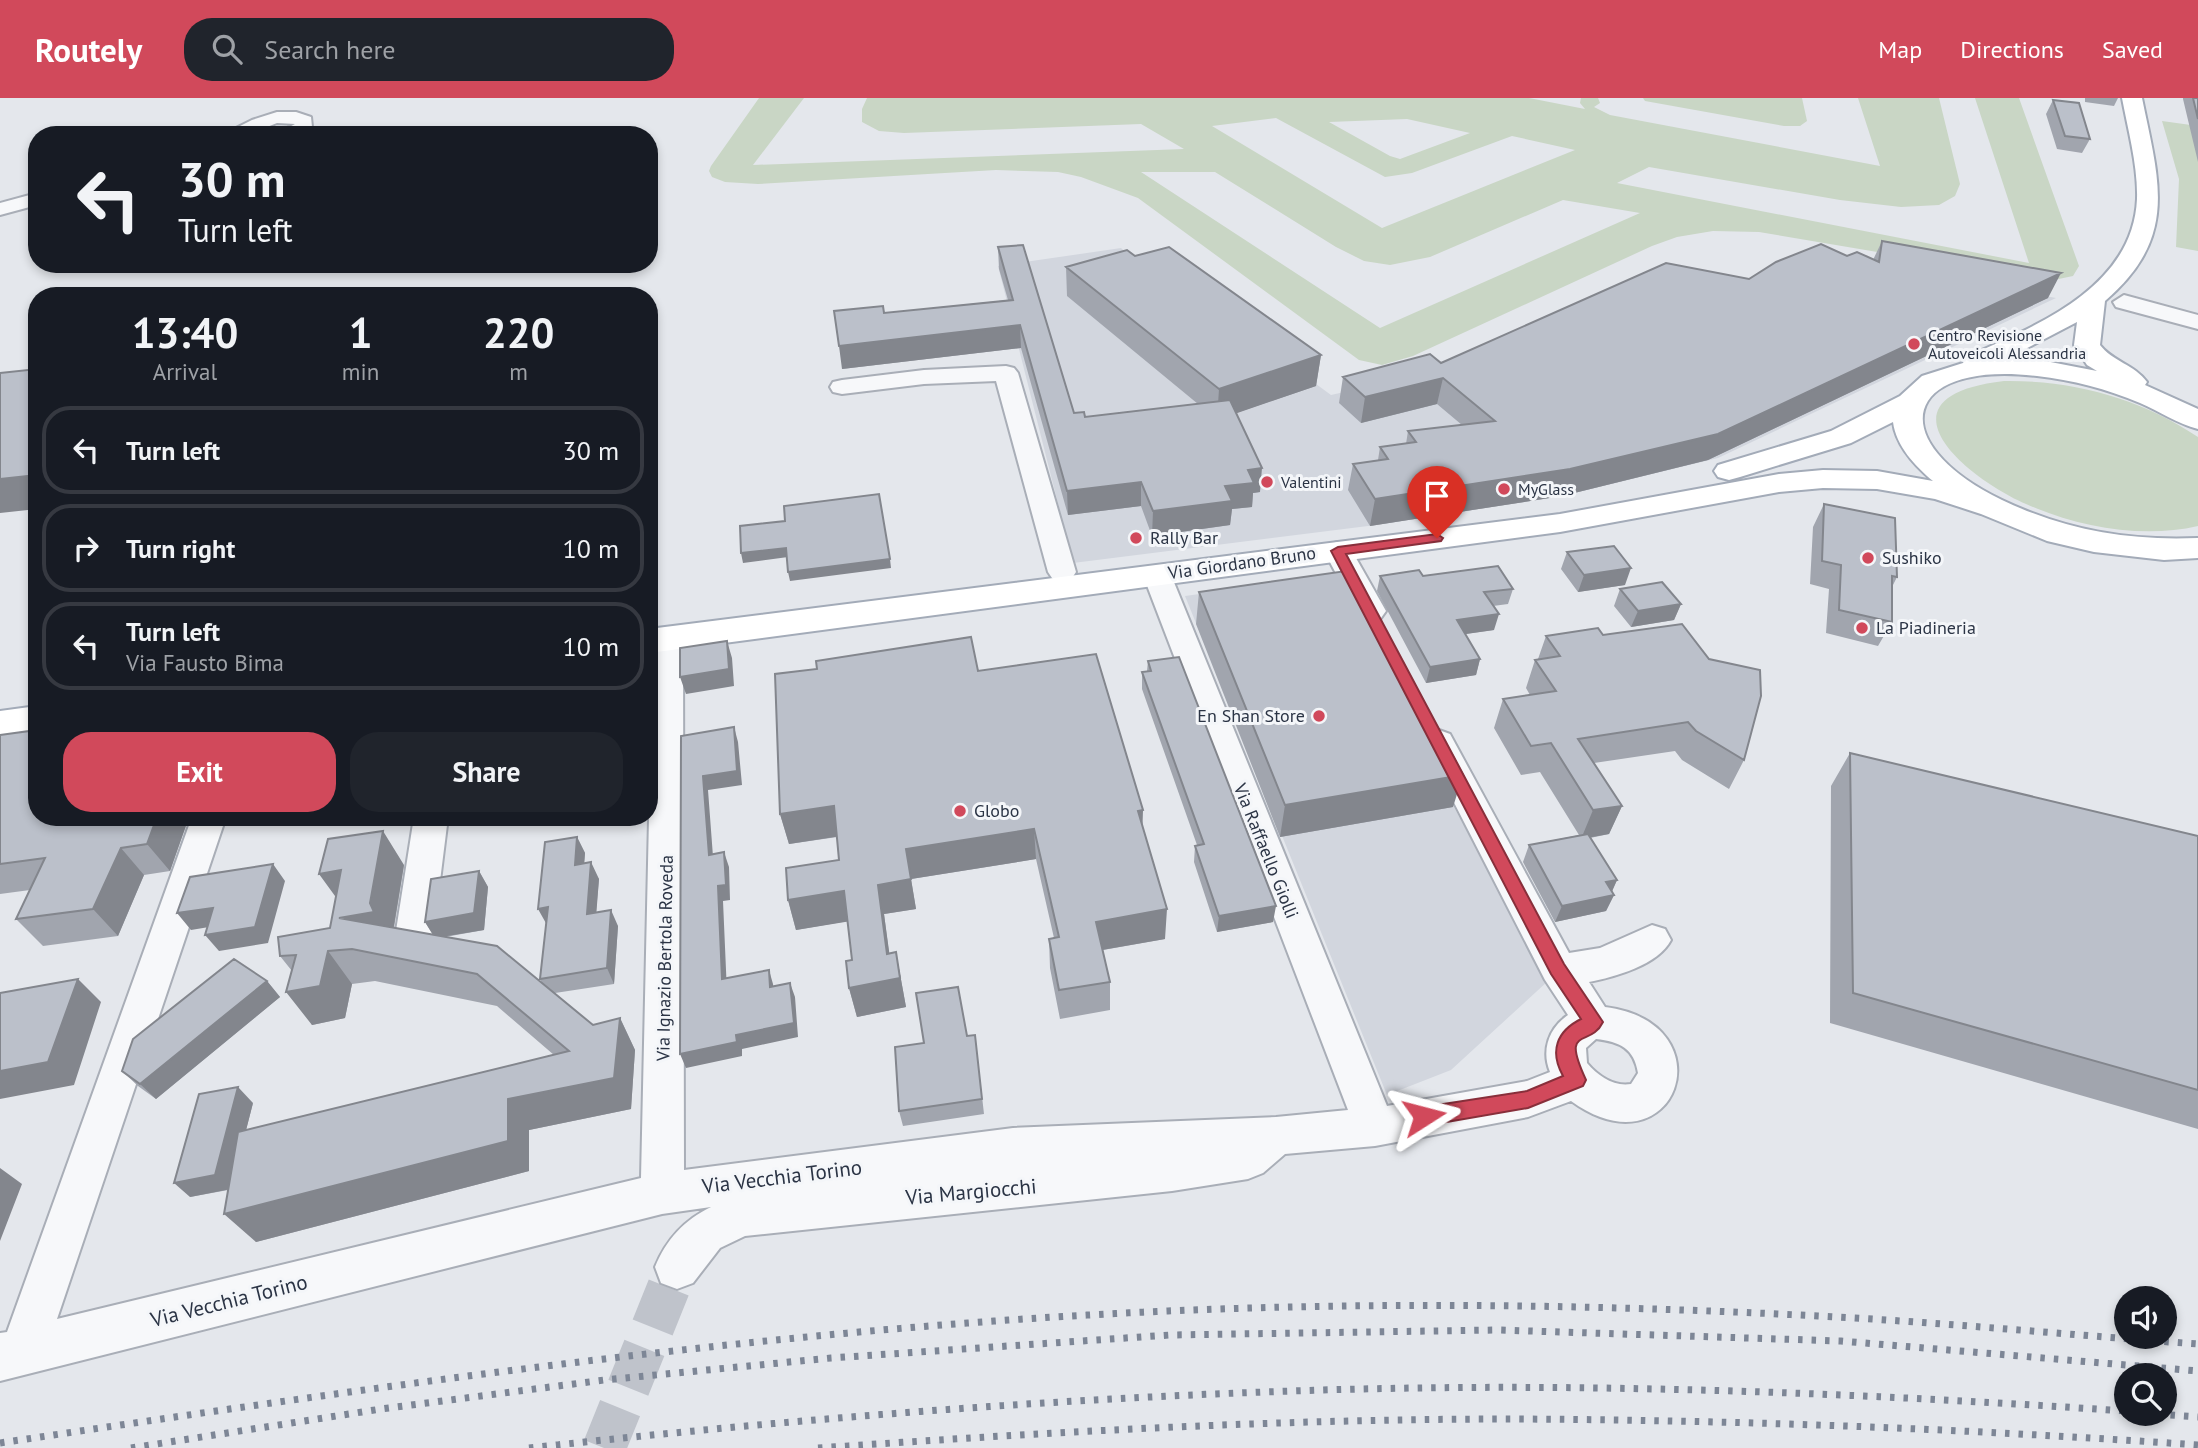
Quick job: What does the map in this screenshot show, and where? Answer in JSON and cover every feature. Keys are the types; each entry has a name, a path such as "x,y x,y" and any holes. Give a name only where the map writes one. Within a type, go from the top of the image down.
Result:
{"main road":[{"path":"2132,98 2148,199 2141,241 2127,268 2093,299 2086,340 2092,354 2117,372 2198,420"},
{"name":"Via Giordano Bruno","path":"658,633 925,584 1062,572 1532,511 1701,478 1841,438 1910,402 1925,386 2045,330 2093,299"},
{"path":"1950,375 2003,368 2069,374 2138,392 2198,420"},
{"path":"1910,402 1906,415 1908,428 1925,457 1961,488 1999,509 2042,527 2091,541 2152,550 2198,548"},
{"name":"Via Giordano Bruno","path":"658,633 1157,575 1560,523 1779,483 1823,479 1877,480 1928,489 1999,509"}],"street":[{"path":"255,126 273,119 297,117 305,121 303,126"},
{"path":"0,209 28,201"},
{"path":"2124,302 2198,322"},
{"path":"842,387 924,377 1006,373 1062,572"},
{"path":"1338,551 1387,642"},
{"name":"Via Raffaello Giolli","path":"1157,575 1375,1127"},
{"path":"1425,715 1558,969 1594,1022"},
{"name":"Via Ignazio Bertola Roveda","path":"658,820 662,1193"},
{"path":"12,1354 206,826"},
{"path":"414,937 430,826"},
{"path":"1558,969 1580,970 1605,965 1652,940"},
{"path":"1594,1022 1615,1024 1638,1035 1656,1055 1660,1079 1647,1097 1634,1102 1603,1099 1576,1080 1568,1068 1566,1043 1572,1033 1594,1022"},
{"name":"Via Vecchia Torino","path":"12,1354 662,1193 1013,1149 1276,1136 1375,1127 1528,1099 1576,1080"},
{"name":"Via Margiocchi","path":"677,1267 704,1233 741,1215 1184,1169 1248,1159 1276,1136"}],"shaded area":[{"path":"1121,248 1152,277 1166,274 1331,395 1424,374 1995,286 2056,298 1718,458 1562,496 1368,526 1073,563 998,266"},
{"path":"1329,576 1548,981 1451,1070 1387,1095 1185,596"}],"green space":[{"path":"759,98 804,98 753,165 1184,149 1141,124 904,133 879,131 862,122 862,109 867,98 1529,98 1585,109 1580,103 1581,98 1598,98 1600,103 1594,107 1610,115 1880,166 1858,98 1939,98 1960,184 1955,196 1939,205 1901,207 1840,200 1649,167 1617,183 2029,263 1975,98 2019,98 2079,266 2073,276 2049,281 1759,232 1713,231 1677,237 1652,246 1413,356 1382,365 1359,360 1138,198 1081,177 1058,172 996,170 758,184 725,182 712,177 709,171","holes":["1276,118 1385,177 1412,173 1512,136 1575,150 1382,228 1212,126","1407,119 1470,133 1400,159 1329,122","1141,172 1215,172 1336,247 1364,261 1390,265 1430,257 1563,200 1640,213 1380,328"]},
{"path":"1643,98 1802,98 1807,121 1800,126 1784,126 1645,101"},
{"path":"2162,121 2198,126 2198,251 2176,247 2179,179"},
{"path":"2004,381 2055,384 2105,394 2153,412 2198,437 2198,526 2177,530 2133,531 2067,519 2026,504 2000,491 1976,474 1955,456 1941,437 1936,419 1943,402 1965,389"}],"building":[{"path":"2193,98 2198,98 2198,119"},
{"path":"2053,100 2079,103 2090,139 2065,136"},
{"path":"1882,241 2061,273 1718,434 1570,469 1375,499 1353,464 1388,459 1380,447 1416,442 1408,431 1495,421 1443,378 1365,397 1343,377 1430,354 1441,363 1666,263 1749,279 1776,262 1821,244 1847,256 1857,252 1879,262"},
{"path":"1023,245 1074,413 1084,412 1085,417 1230,400 1262,468 1248,470 1254,483 1225,486 1232,501 1153,511 1141,482 1067,491 1020,325 839,346 834,311 883,306 884,313 1013,300 998,247"},
{"path":"1169,247 1321,355 1219,389 1066,267 1127,250 1135,256"},
{"path":"28,370 28,476 0,479 0,373"},
{"path":"879,494 890,559 788,572 786,548 741,553 740,526 785,521 784,506"},
{"path":"1824,504 1895,518 1897,577 1892,576 1892,622 1839,610 1841,565 1822,561"},
{"path":"1614,546 1631,568 1584,575 1567,552"},
{"path":"1498,566 1513,589 1484,592 1499,614 1457,620 1480,659 1430,667 1380,576 1419,570 1423,576"},
{"name":"En Shan Store","path":"1353,570 1463,775 1285,805 1199,592"},
{"path":"1662,582 1681,604 1638,611 1620,589"},
{"path":"1682,624 1709,659 1760,670 1761,696 1744,760 1696,731 1688,722 1578,739 1622,806 1593,810 1551,743 1531,746 1503,699 1556,691 1535,660 1560,656 1546,636 1598,628 1603,635"},
{"name":"Globo","path":"971,637 978,671 1096,654 1143,810 1138,811 1167,909 1096,922 1110,982 1059,990 1049,939 1059,937 1034,829 906,849 911,879 878,885 887,954 896,952 900,978 849,988 846,961 852,960 844,891 788,900 786,868 839,860 834,806 780,814 775,674 817,669 816,661"},
{"path":"727,641 729,669 680,677 680,648"},
{"path":"1179,657 1276,906 1219,916 1195,846 1204,844 1142,672 1151,671 1148,661"},
{"path":"734,727 737,771 703,776 709,855 724,852 726,885 718,886 722,979 769,970 770,987 790,983 794,1023 736,1035 737,1042 680,1054 681,736"},
{"path":"28,731 28,826 154,826 147,844 121,848 93,909 16,919 45,858 0,864 0,735"},
{"path":"1850,753 2198,836 2198,1090 1853,993"},
{"path":"383,831 370,903 374,912 339,918 497,946 593,1025 620,1018 614,1078 508,1099 508,1141 224,1214 238,1132 569,1051 477,974 352,949 328,951 320,986 286,992 296,955 280,956 278,937 330,928 341,870 319,874 328,839"},
{"path":"1588,834 1617,880 1606,882 1614,895 1562,906 1529,845"},
{"path":"577,837 575,865 591,862 587,914 611,910 607,968 540,979 548,907 538,909 545,842"},
{"path":"273,864 255,927 205,935 213,908 177,913 190,877"},
{"path":"479,871 474,913 425,922 431,879"},
{"path":"234,959 267,981 140,1084 122,1071 133,1039"},
{"path":"78,979 48,1062 0,1071 0,993"},
{"path":"958,987 967,1036 975,1035 982,1099 899,1111 895,1047 924,1043 916,993"},
{"path":"238,1087 215,1175 174,1183 199,1094"}],"tunnel":[{"path":"604,1448 677,1267"}],"railway":[{"path":"0,1443 436,1380 728,1345 1021,1319 1168,1311 1426,1305 1683,1310 1898,1321 2198,1344"},
{"path":"131,1448 381,1409 604,1380 831,1358 1170,1335 1498,1330 1841,1341 2198,1371"},
{"path":"529,1448 925,1411 1124,1398 1323,1390 1624,1388 1825,1394 2114,1410"},
{"path":"2177,1415 2198,1417"},
{"path":"818,1448 1164,1428 1338,1421 1511,1419 1855,1426 2198,1445"}],"place":[{"name":"Centro Revisione Autoveicoli Alessandria","path":"1914,344"},
{"name":"Valentini","path":"1267,482"},
{"name":"MyGlass","path":"1504,489"},
{"name":"Rally Bar","path":"1136,538"},
{"name":"Sushiko","path":"1868,558"},
{"name":"La Piadineria","path":"1862,628"},
{"name":"En Shan Store","path":"1319,716"},
{"name":"Globo","path":"960,811"}],"route":[{"path":"1424,1116 1528,1099 1576,1080 1568,1068 1566,1043 1572,1033 1594,1022 1558,969 1338,551 1437,538"}]}
